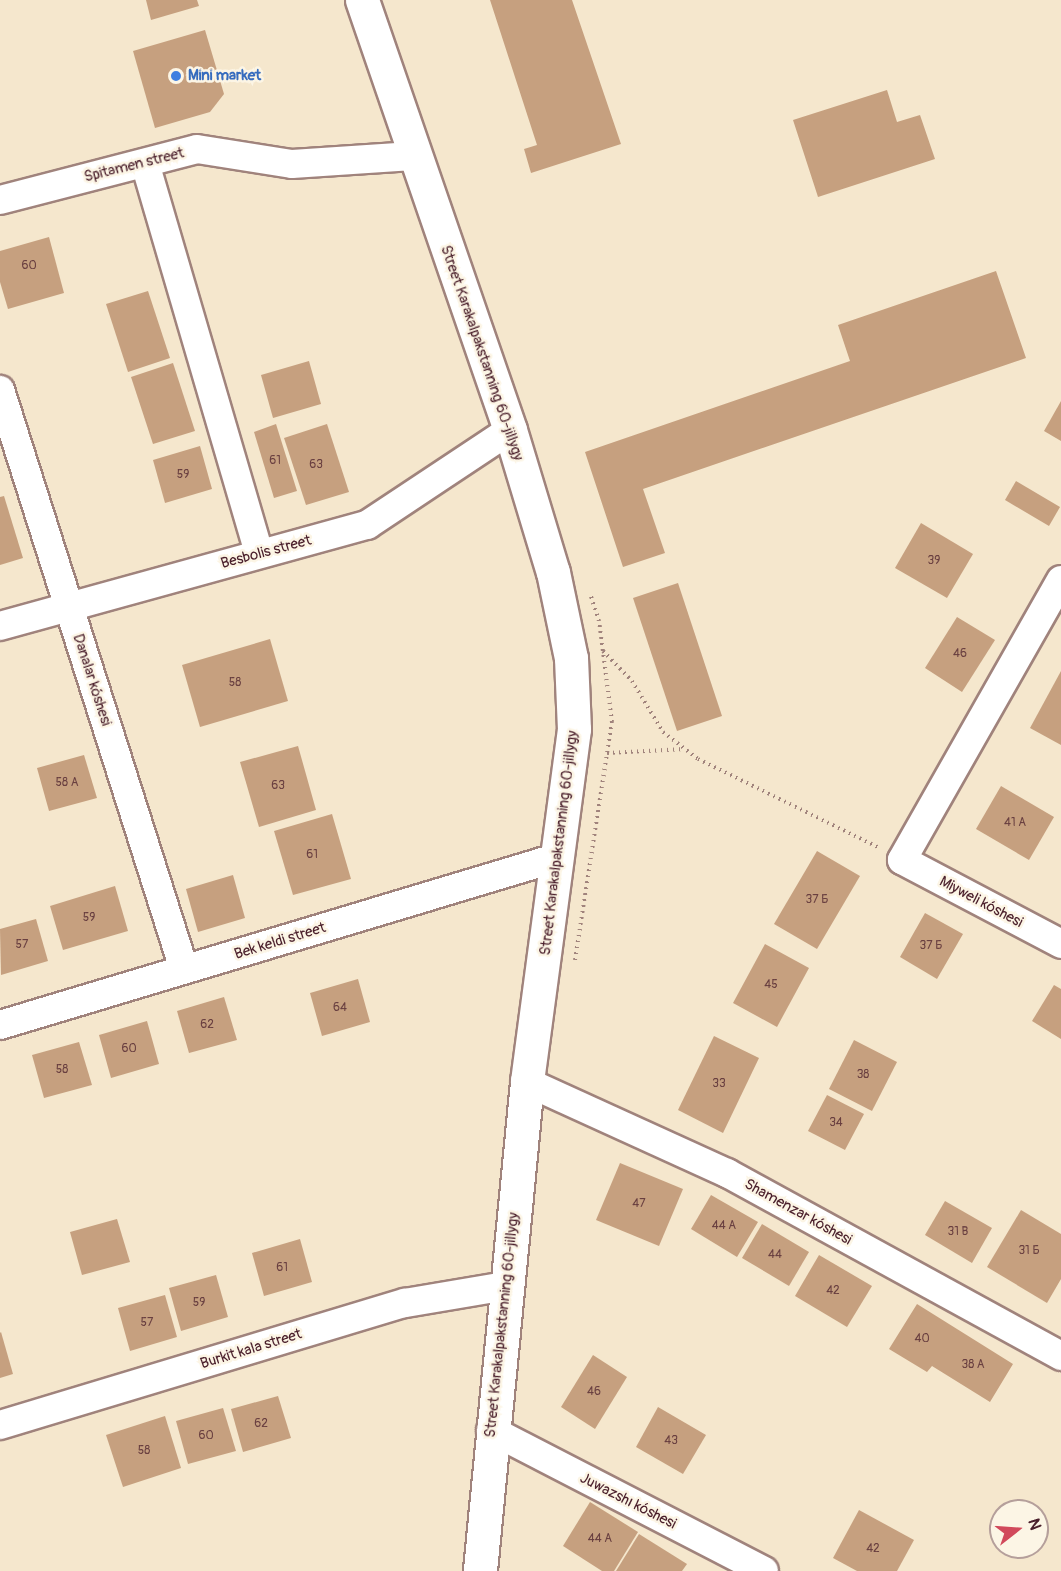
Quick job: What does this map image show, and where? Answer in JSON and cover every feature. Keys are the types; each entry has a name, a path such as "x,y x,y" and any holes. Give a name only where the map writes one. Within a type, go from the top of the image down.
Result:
{"street":[{"name":"Street Karakalpakstanning 60-jillygy","path":"362,0 413,156 510,430 553,572 571,658 574,729 528,1082 505,1286 480,1571"},
{"name":"Spitamen street","path":"0,200 197,149 292,164 413,156"},
{"path":"145,163 259,554"},
{"name":"Danalar kóshesi","path":"0,390 184,969"},
{"name":"Besbolis street","path":"0,626 68,605 367,525 510,430"},
{"path":"902,860 1061,580"},
{"name":"Bek keldi street","path":"0,1025 559,857"},
{"name":"Miyweli kóshesi","path":"902,860 1061,944"},
{"name":"Shamenzar kóshesi","path":"528,1082 727,1173 1061,1356"},
{"name":"Burkit kala street","path":"0,1425 405,1303 505,1286"},
{"name":"Juwazshı kóshesi","path":"492,1430 764,1571"}],"path":[{"path":"574,966 612,722 603,650 588,589"},
{"path":"603,650 633,681 663,732 685,749 902,860"},
{"path":"607,753 685,749"}],"building":[{"path":"146,0 197,0 199,6 151,20"},
{"path":"490,0 572,0 621,144 531,173 524,149 537,145"},
{"path":"205,30 224,94 210,112 155,128 133,51"},
{"path":"887,90 897,122 920,115 935,159 818,197 793,120"},
{"path":"49,237 64,293 8,309 0,282 0,251"},
{"path":"996,271 1026,358 643,489 665,553 623,567 585,452 850,361 838,325"},
{"path":"148,291 170,358 128,372 106,304"},
{"path":"309,361 321,404 273,418 261,375"},
{"path":"173,363 195,431 153,444 131,377"},
{"path":"1061,401 1061,441 1044,431"},
{"path":"276,424 297,491 274,498 254,432"},
{"path":"327,424 349,492 306,505 284,438"},
{"path":"200,446 212,489 165,503 153,460"},
{"path":"1016,481 1060,507 1049,526 1005,500"},
{"path":"4,496 23,558 0,565 0,497"},
{"path":"921,523 973,554 947,598 895,568"},
{"path":"678,583 722,716 677,731 633,598"},
{"path":"957,617 995,640 962,692 925,668"},
{"path":"270,639 288,701 200,727 182,665"},
{"path":"1061,671 1061,745 1030,728"},
{"path":"298,746 316,810 259,827 240,762"},
{"path":"84,755 97,798 49,811 37,768"},
{"path":"1001,786 1054,817 1029,860 976,829"},
{"path":"332,814 351,879 293,895 274,831"},
{"path":"817,851 860,876 817,949 774,924"},
{"path":"233,875 245,918 198,932 186,889"},
{"path":"115,886 128,931 63,950 50,906"},
{"path":"925,913 963,934 937,979 900,957"},
{"path":"36,919 48,961 1,975 0,929"},
{"path":"765,944 809,968 777,1027 733,1003"},
{"path":"358,979 370,1022 322,1036 310,993"},
{"path":"1054,985 1061,989 1061,1039 1032,1021"},
{"path":"224,997 237,1040 189,1053 177,1011"},
{"path":"147,1021 159,1064 111,1078 99,1035"},
{"path":"714,1036 759,1058 723,1133 678,1110"},
{"path":"854,1040 897,1062 872,1111 829,1089"},
{"path":"79,1042 92,1085 44,1098 32,1055"},
{"path":"827,1095 864,1114 845,1150 808,1131"},
{"path":"620,1163 683,1189 659,1246 596,1220"},
{"path":"711,1195 758,1222 737,1257 691,1229"},
{"path":"945,1201 992,1228 972,1263 925,1235"},
{"path":"1021,1210 1061,1234 1061,1279 1047,1303 987,1267"},
{"path":"117,1219 130,1262 82,1275 70,1232"},
{"path":"762,1224 809,1252 789,1286 742,1258"},
{"path":"300,1239 312,1282 264,1296 252,1253"},
{"path":"819,1255 872,1286 847,1327 795,1296"},
{"path":"216,1275 228,1317 181,1331 169,1288"},
{"path":"165,1295 177,1337 130,1351 118,1308"},
{"path":"917,1304 1013,1364 990,1402 932,1366 927,1372 889,1349"},
{"path":"0,1333 13,1374 0,1378"},
{"path":"593,1355 627,1377 595,1429 561,1407"},
{"path":"278,1396 291,1438 243,1452 231,1409"},
{"path":"658,1407 706,1435 683,1474 636,1447"},
{"path":"223,1408 236,1451 188,1464 176,1421"},
{"path":"165,1416 181,1468 123,1487 106,1435"},
{"path":"590,1502 638,1532 614,1571 602,1571 563,1546"},
{"path":"859,1510 914,1540 897,1571 857,1571 833,1558"},
{"path":"639,1534 687,1564 682,1571 616,1571"}],"place":[{"name":"Mini market","path":"176,76"}]}
